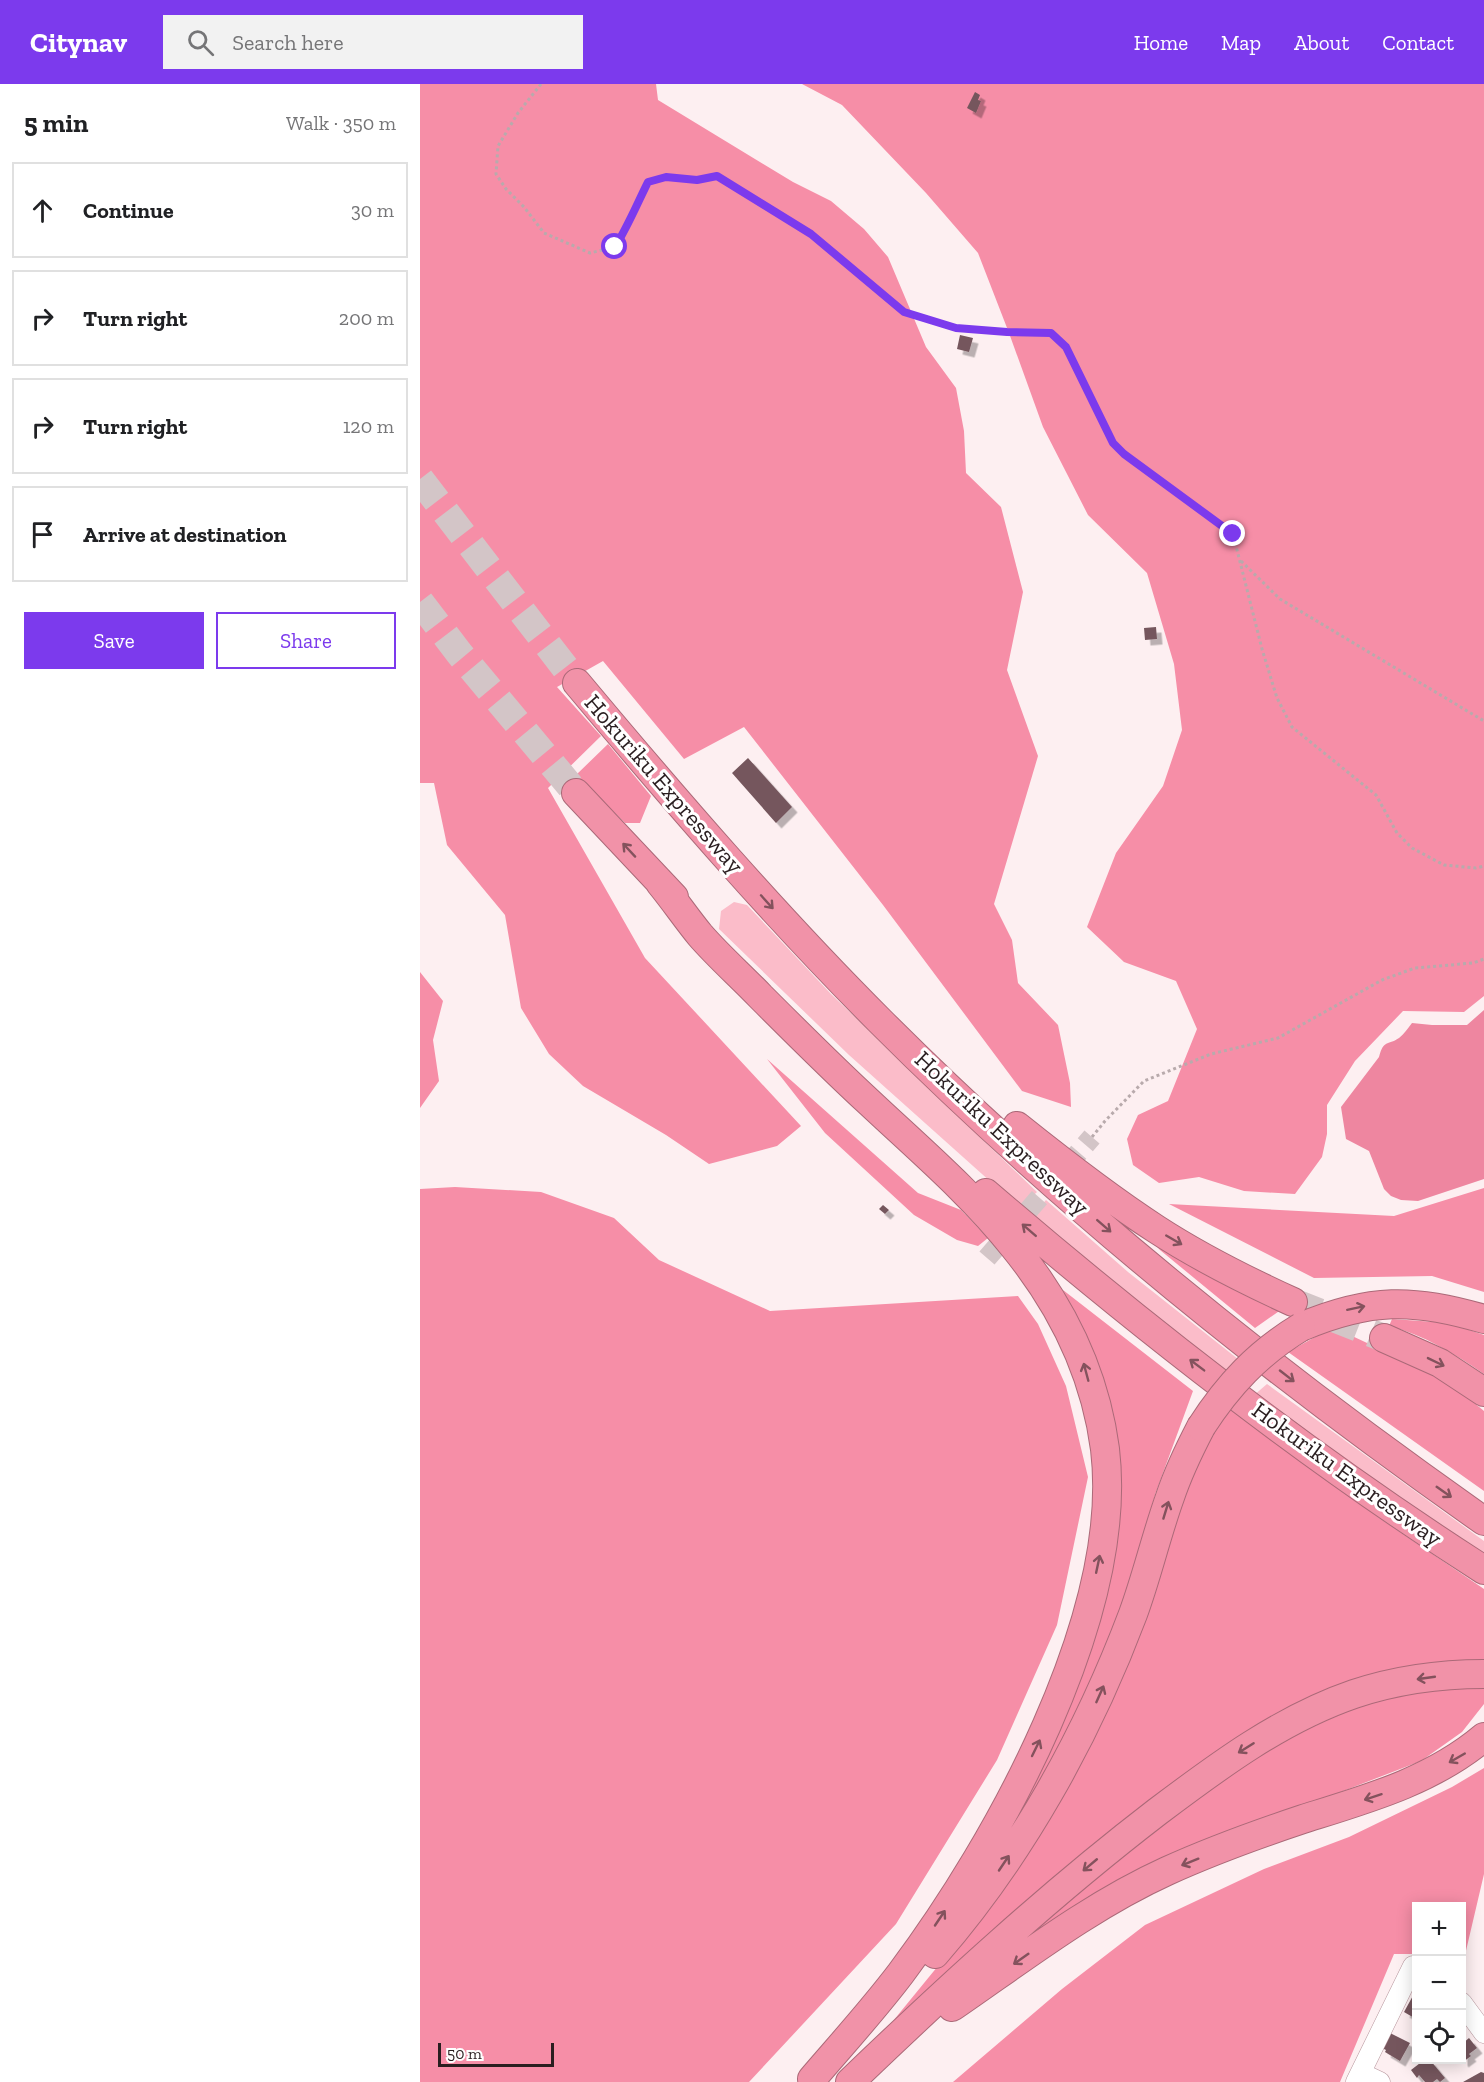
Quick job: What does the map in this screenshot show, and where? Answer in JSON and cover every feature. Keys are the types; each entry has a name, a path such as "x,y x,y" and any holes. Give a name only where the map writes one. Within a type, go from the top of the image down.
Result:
{"highway":[{"name":"Hokuriku Expressway","path":"577,683 674,799 788,925 881,1022 984,1120 1172,1285 1293,1381 1484,1521"},
{"name":"Hokuriku Expressway","path":"576,793 660,883 845,1067 1054,1251 1183,1354 1314,1453 1484,1570"},
{"path":"660,883 702,937 841,1076 974,1203 1013,1245 1064,1318 1083,1360 1096,1405 1105,1450 1106,1496 1103,1543 1093,1588 1082,1632 1038,1743 1011,1799 977,1860 942,1915 899,1975 811,2080"},
{"path":"788,925 979,1095 1100,1191 1167,1236 1214,1262 1297,1314 1325,1317 1358,1307 1390,1304 1424,1305 1459,1311 1484,1319"},
{"path":"811,2080 900,1994 955,1931 1034,1818 1097,1701 1116,1658 1134,1611 1170,1498 1201,1427 1236,1378 1263,1353 1297,1314"},
{"path":"1384,1338 1440,1364 1484,1392"},
{"path":"860,2073 1090,1864 1200,1779 1242,1750 1317,1709 1354,1694 1388,1684 1426,1677 1484,1674"},
{"path":"860,2073 1086,1914 1167,1871 1266,1832 1387,1792 1466,1753 1484,1737"}],"street":[{"path":"1380,2082 1359,2078 1412,1968"},
{"path":"1466,2010 1484,2033"}],"path":[{"path":"541,84 518,112 498,146 496,174 544,233 590,253 615,247 627,228 634,208 648,182 666,177 697,180 717,176 811,234 904,312 956,328 1051,333 1066,347 1113,443 1124,454 1233,534 1262,650 1278,698 1292,727 1376,795 1397,833 1412,848 1444,865 1476,868 1484,866"},
{"path":"1239,559 1280,599 1484,721"},
{"path":"1092,1137 1144,1081 1211,1054 1278,1038 1382,980 1415,968 1473,963 1484,959"}],"shaded area":[{"path":"420,84 656,84 658,100 793,182 831,201 864,229 888,257 926,347 956,388 964,431 966,473 1001,507 1023,592 1007,670 1038,756 994,904 1012,940 1018,983 1058,1025 1070,1083 1071,1107 1022,1091 883,905 744,727 684,759 603,661 557,687 601,736 548,788 645,958 801,1126 777,1146 709,1164 666,1135 583,1086 549,1054 521,1008 505,915 447,845 434,783 420,783"},
{"path":"802,84 1484,84 1484,996 1464,1012 1403,1011 1355,1061 1327,1105 1327,1134 1322,1157 1295,1194 1244,1191 1199,1177 1159,1183 1133,1165 1127,1139 1138,1115 1168,1101 1197,1029 1176,981 1124,962 1087,927 1116,853 1163,786 1182,730 1174,664 1147,573 1088,515 1043,427 978,253 926,193 842,105"},
{"path":"608,744 651,796 640,823 625,823 576,775"},
{"path":"734,902 747,905 831,994 1037,1192 1020,1208 849,1055 719,929 721,911"},
{"path":"420,972 443,1001 433,1040 439,1081 420,1108"},
{"path":"1484,1010 1484,1179 1418,1201 1401,1200 1391,1196 1384,1189 1369,1151 1346,1139 1341,1107 1379,1057 1384,1045 1399,1038 1412,1023 1467,1025"},
{"path":"767,1059 918,1193 961,1210 988,1238 978,1246 957,1240 914,1215 825,1133"},
{"path":"455,1187 541,1192 614,1218 659,1260 770,1311 1018,1296 1038,1324 1066,1386 1088,1477 1057,1625 997,1760 896,1924 749,2082 420,2082 420,1189"},
{"path":"1484,1188 1484,1292 1432,1276 1314,1278 1169,1204 1394,1216"},
{"path":"1046,1200 1128,1272 1243,1363 1228,1379 1030,1218"},
{"path":"1142,1231 1285,1307 1255,1328 1160,1250"},
{"path":"1063,1290 1193,1391 1156,1492 1119,1614 1081,1704 1040,1784 1010,1833 1075,1678 1109,1572 1091,1351"},
{"path":"1392,1319 1449,1323 1484,1335 1484,1374 1439,1346 1415,1334 1389,1326"},
{"path":"1333,1327 1448,1381 1484,1411 1484,1491 1288,1352"},
{"path":"1267,1384 1484,1541 1484,1555 1253,1396"},
{"path":"1230,1408 1378,1517 1484,1589 1484,1662 1392,1669 1029,1901 893,2021 987,1906 1198,1450"},
{"path":"1484,1682 1484,1704 1462,1732 1421,1761 1281,1815 1066,1914 1015,1943 1157,1825 1295,1731 1365,1702"},
{"path":"1484,1768 1484,1874 1466,1951 1466,1902 1412,1902 1412,1954 1394,1954 1340,2082 953,2082 1062,1989 1145,1925 1264,1869 1349,1837 1452,1787"}],"building":[{"path":"975,92 980,95 978,100 981,101 976,113 967,108"},
{"path":"960,335 973,338 969,352 957,349"},
{"path":"1156,627 1157,639 1145,640 1144,628"},
{"path":"748,758 792,807 776,823 732,773"},
{"path":"883,1205 889,1210 885,1214 879,1209"},
{"path":"1412,1997 1412,2017 1404,2012"},
{"path":"1390,2033 1410,2043 1400,2061 1382,2048"},
{"path":"1469,2038 1477,2048 1466,2060 1466,2041"},
{"path":"1419,2064 1433,2064 1445,2078 1440,2082 1437,2079 1433,2082 1425,2082 1419,2075 1417,2078 1411,2070"},
{"path":"1481,2072 1484,2073 1484,2082 1463,2082"}],"tunnel":[{"path":"420,479 577,683"},
{"path":"420,602 459,653 576,793"},
{"path":"987,1258 1092,1137"},
{"path":"1293,1302 1384,1338"}],"route":[{"path":"615,247 627,228 634,208 648,182 666,177 697,180 717,176 811,234 904,312 956,328 1051,333 1066,347 1113,443 1124,454 1233,534"}]}
